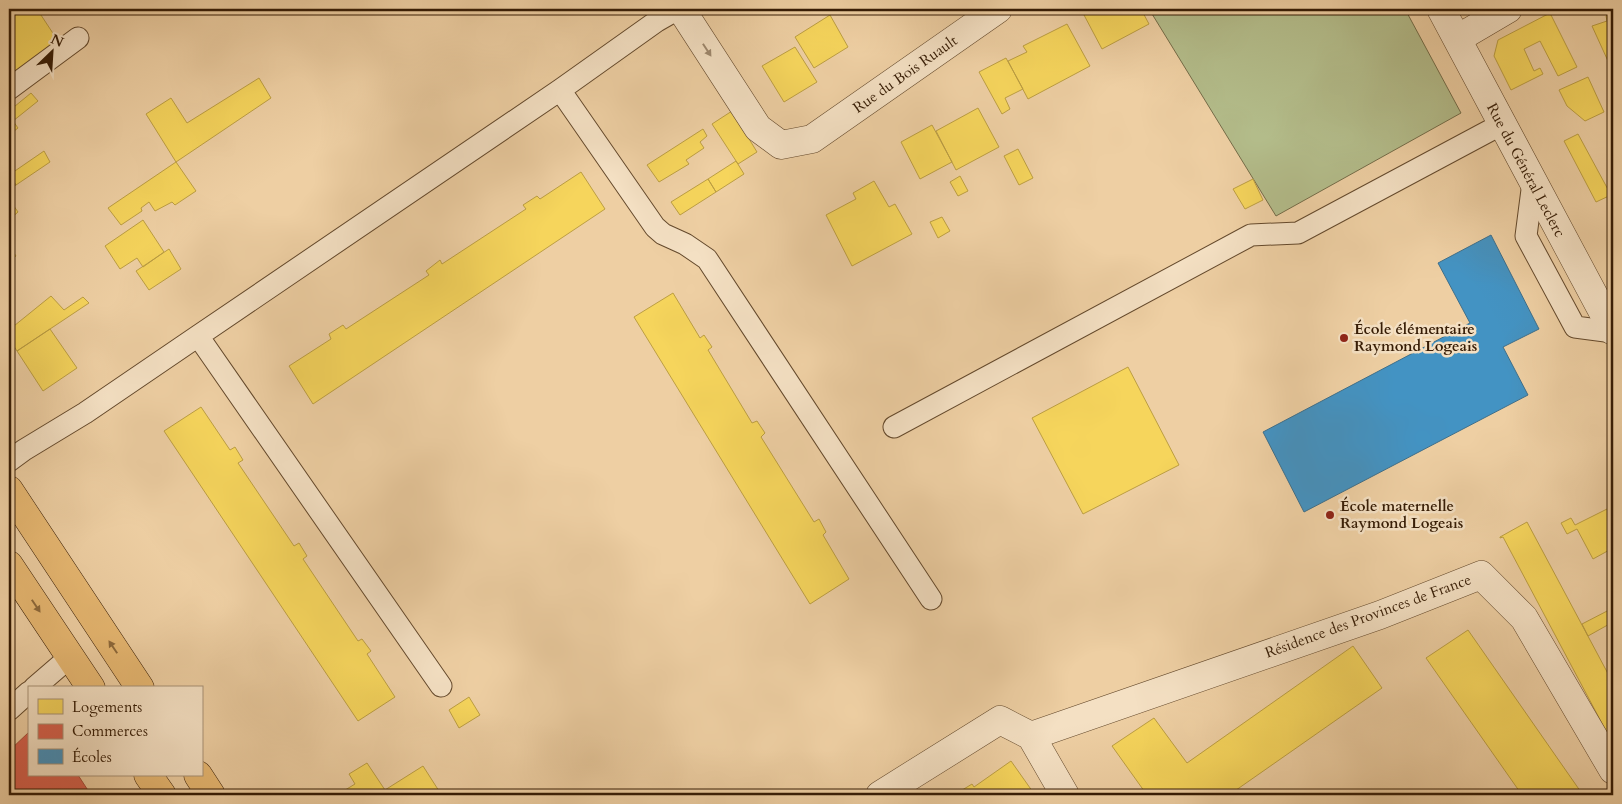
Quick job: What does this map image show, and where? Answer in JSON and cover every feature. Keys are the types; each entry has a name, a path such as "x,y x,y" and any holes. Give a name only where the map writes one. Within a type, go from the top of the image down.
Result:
{"main road":[{"path":"9,490 139,686"},
{"path":"9,565 89,686"},
{"path":"149,776 162,795"},
{"path":"199,776 211,795"}],"street":[{"name":"Rue du Bois Ruault","path":"679,9 758,128 780,145 812,139 998,9"},
{"name":"Rue du Général Leclerc","path":"1441,9 1613,332"},
{"path":"1456,40 1508,9"},
{"name":"Résidence des Provinces de France","path":"1031,736 1370,618 1481,575 1524,618 1613,770"},
{"path":"880,795 1000,720 1031,736 1065,795"}],"lane":[{"path":"9,461 85,413 657,22 679,9"},
{"path":"9,89 78,38"},
{"path":"560,90 655,227 663,234 685,244 707,259 931,599"},
{"path":"894,427 1251,235 1298,233 1502,124"},
{"path":"198,336 441,686"},
{"path":"36,686 70,657"},
{"path":"9,710 28,693"}],"green space":[{"path":"1149,9 1405,9 1461,113 1276,216"}],"building: Logements":[{"path":"17,9 37,9 60,44 9,82 9,15"},
{"path":"1098,9 1141,9 1149,24 1102,49 1084,15"},
{"path":"1550,13 1577,67 1558,76 1540,41 1524,49 1534,71 1540,68 1543,74 1511,90 1494,56 1498,40"},
{"path":"1613,13 1613,72 1592,26 1607,21 1606,16"},
{"path":"830,15 848,47 814,68 795,37"},
{"path":"1067,24 1090,66 1028,99 1008,61 1027,52 1023,46"},
{"path":"795,47 817,82 784,102 762,66"},
{"path":"1006,58 1023,89 1005,98 1010,109 1002,114 979,72"},
{"path":"1588,77 1604,112 1585,121 1567,106 1559,90"},
{"path":"259,78 271,98 176,162 146,114 171,98 187,123"},
{"path":"31,93 38,101 13,121 18,128 9,135 9,111"},
{"path":"978,108 999,147 956,170 936,131"},
{"path":"732,111 757,152 738,164 712,124"},
{"path":"932,125 952,162 920,179 901,142"},
{"path":"703,129 707,136 700,142 704,148 686,160 689,164 659,182 647,165"},
{"path":"1578,134 1611,195 1596,202 1564,141"},
{"path":"1018,149 1033,178 1019,185 1004,156"},
{"path":"44,151 50,162 16,185 9,175"},
{"path":"736,161 744,174 716,192 708,179"},
{"path":"176,162 196,191 175,205 172,202 155,211 149,202 141,208 142,211 121,225 108,208"},
{"path":"581,172 605,209 313,404 289,366 331,339 329,334 343,325 346,329 429,275 426,271 440,260 442,264 526,209 523,205 537,196 540,199"},
{"path":"9,174 16,185 9,191"},
{"path":"960,176 968,191 958,196 950,182"},
{"path":"708,179 716,192 680,215 671,202"},
{"path":"1253,179 1263,200 1245,209 1233,189"},
{"path":"874,181 889,207 895,204 912,234 852,266 826,215 856,199 853,193"},
{"path":"9,199 18,212 9,220"},
{"path":"942,217 950,231 938,238 930,222"},
{"path":"143,220 164,252 143,267 137,258 120,269 105,246"},
{"path":"9,246 16,256 9,262"},
{"path":"169,249 181,269 149,290 136,271"},
{"path":"673,293 700,338 704,335 712,347 708,350 752,423 757,421 765,433 761,437 814,522 819,519 826,532 823,535 849,579 810,604 634,317"},
{"path":"51,296 64,310 83,297 89,303 17,351 9,339 9,330"},
{"path":"50,329 77,368 43,391 17,351"},
{"path":"1128,367 1179,465 1083,514 1032,418"},
{"path":"201,407 230,450 235,447 243,460 238,463 294,546 299,543 307,556 303,559 358,641 362,639 371,651 367,654 395,697 358,721 164,431"},
{"path":"1613,506 1613,548 1593,559 1577,529 1567,534 1561,523 1571,518 1575,525"},
{"path":"1527,522 1613,683 1613,744 1503,537 1500,538"},
{"path":"1611,609 1613,622 1588,636 1582,624"},
{"path":"1468,630 1583,795 1522,795 1426,658"},
{"path":"1353,646 1382,688 1229,795 1147,795 1112,746 1154,718 1187,763"},
{"path":"469,697 480,715 459,728 449,710"},
{"path":"1011,761 1035,795 962,795 959,792 972,784 974,787"},
{"path":"367,763 385,790 377,795 337,795 355,784 349,774"},
{"path":"423,766 439,791 423,795 377,795"},
{"path":"444,791 447,795 428,795"}],"building: Commerces":[{"path":"28,733 28,776 79,776 91,795 9,795 9,751"}],"building: Écoles":[{"path":"1491,235 1539,329 1503,347 1528,395 1304,512 1263,432 1470,323 1438,263"}],"place":[{"name":"École élémentaire Raymond Logeais","path":"1344,338"},
{"name":"École maternelle Raymond Logeais","path":"1330,515"}]}
